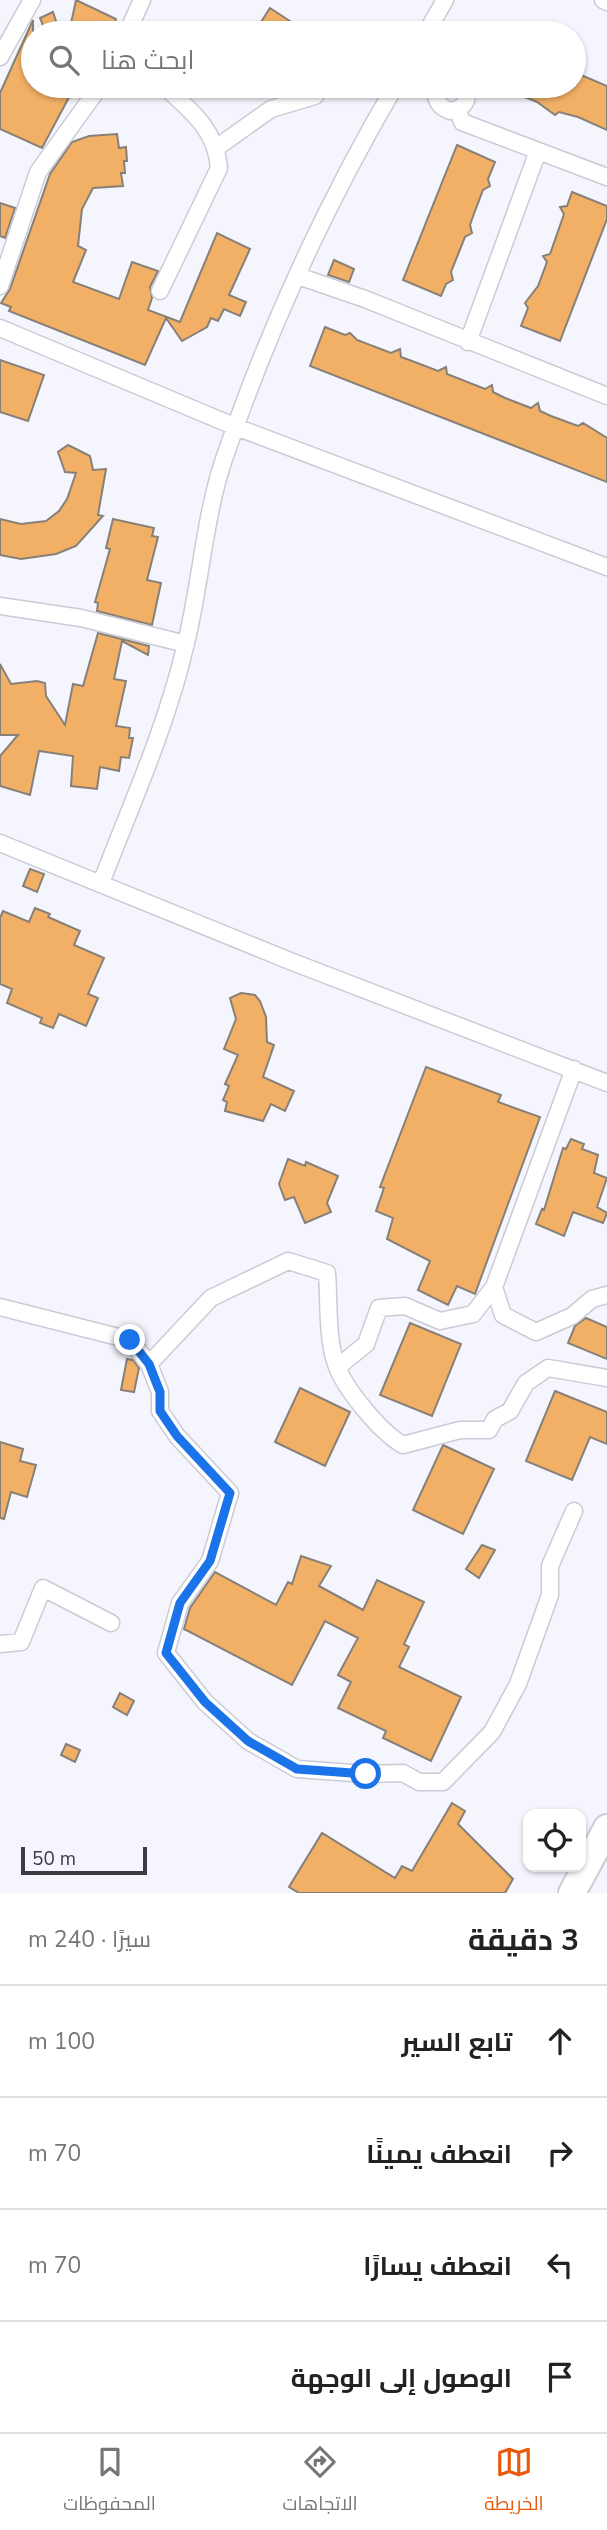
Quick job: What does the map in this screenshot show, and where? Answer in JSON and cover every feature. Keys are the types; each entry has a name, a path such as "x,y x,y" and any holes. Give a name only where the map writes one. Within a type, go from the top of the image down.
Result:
{"main road":[{"path":"572,1893 607,1828"}],"street":[{"path":"0,57 4,38 32,0"},
{"path":"132,21 142,0"},
{"path":"433,21 445,0"},
{"path":"0,286 38,172 91,98"},
{"path":"160,291 213,186 219,168 216,148 204,124 177,98"},
{"path":"216,148 255,117 271,109 308,98"},
{"path":"101,883 173,692 186,645 222,464 298,276 339,189 388,98"},
{"path":"436,98 444,109 458,110"},
{"path":"458,110 467,98"},
{"path":"458,110 462,122 607,177"},
{"path":"468,342 538,151"},
{"path":"298,276 365,299 607,396"},
{"path":"0,328 236,427 607,567"},
{"path":"0,606 81,618 186,645"},
{"path":"0,843 290,961 607,1083"},
{"path":"335,1361 339,1366 366,1344 379,1308 405,1306 440,1321 473,1314 494,1287 575,1069"},
{"path":"149,1364 211,1298 288,1261 327,1273 335,1361 356,1398 393,1440 403,1445 460,1430 489,1430 495,1419 510,1411 526,1383 548,1367 607,1378"},
{"path":"494,1287 503,1315 536,1332 572,1316 592,1299 607,1296"},
{"path":"0,1307 130,1340 149,1364 160,1392 160,1411 177,1436 230,1493 210,1561 180,1603 166,1653 205,1702 248,1741 297,1769 366,1774 403,1773 419,1782 443,1782 492,1732 518,1684 550,1595 550,1566 574,1511"},
{"path":"0,1644 22,1642 43,1588 111,1623"}],"building":[{"path":"76,0 116,19 115,21 72,21"},
{"path":"270,8 290,21 262,21"},
{"path":"53,12 56,21 41,21 40,18"},
{"path":"21,47 21,98 69,98 42,148 0,129 0,93"},
{"path":"586,77 607,86 607,130 578,117 559,112 555,115 527,98 586,98"},
{"path":"117,134 119,148 126,147 125,173 121,173 123,186 93,188 82,209 78,246 86,250 73,282 119,299 132,262 158,271 150,287 152,298 148,310 180,322 217,233 250,249 229,295 246,302 240,316 224,309 218,321 211,318 207,327 182,341 166,318 145,365 9,311 11,307 1,303 10,289 50,174 72,142 89,136"},
{"path":"457,145 495,162 488,179 490,186 483,190 470,225 472,233 465,237 451,272 453,280 446,284 441,296 403,280"},
{"path":"572,192 607,206 607,219 560,341 521,326 528,308 525,303 538,286 547,262 543,256 550,254 564,214 560,207 567,206"},
{"path":"0,203 15,208 5,238 0,236"},
{"path":"334,260 354,269 349,282 328,275"},
{"path":"325,327 345,335 350,333 357,340 391,353 400,349 401,357 438,371 446,367 447,374 485,389 492,385 493,392 505,398 531,408 538,403 540,411 551,416 578,426 583,423 607,438 607,482 310,366"},
{"path":"0,360 44,375 28,421 0,412"},
{"path":"68,445 90,456 93,470 106,469 98,515 103,516 76,546 56,554 21,559 0,555 0,519 21,524 46,521 59,511 67,499 76,473 65,472 58,452"},
{"path":"113,519 154,528 152,536 158,537 147,580 161,583 152,625 97,611 98,603 95,602 110,549 106,548"},
{"path":"98,633 149,646 148,655 122,641 114,679 126,681 116,726 130,728 129,738 133,738 129,758 121,757 119,771 100,767 97,789 71,786 73,756 39,751 30,795 0,786 0,756 18,735 0,735 0,664 11,684 37,681 45,683 46,696 65,725 73,684 83,686"},
{"path":"30,869 44,874 37,892 23,886"},
{"path":"35,908 80,931 74,945 104,958 88,994 98,998 86,1026 59,1014 53,1028 40,1023 42,1018 7,1003 12,989 0,984 0,918 3,911 29,922"},
{"path":"241,993 255,995 260,1001 266,1017 267,1042 274,1045 263,1077 294,1091 285,1111 271,1104 263,1121 225,1111 227,1102 223,1100 229,1086 225,1084 238,1055 224,1049 236,1019 230,998"},
{"path":"426,1067 501,1095 498,1102 540,1117 475,1294 457,1286 448,1305 418,1290 430,1261 387,1239 393,1218 376,1211 384,1188 380,1187"},
{"path":"571,1139 584,1144 582,1149 598,1155 594,1173 607,1178 597,1207 607,1213 603,1223 573,1212 564,1236 536,1224 542,1209 544,1210 563,1148 566,1149"},
{"path":"288,1159 305,1166 306,1162 338,1176 327,1203 331,1212 305,1223 294,1197 285,1200 279,1184"},
{"path":"586,1318 607,1327 607,1359 568,1343 575,1326"},
{"path":"410,1323 461,1344 432,1416 380,1395"},
{"path":"127,1359 133,1360 139,1368 134,1392 121,1390"},
{"path":"300,1388 350,1412 325,1466 275,1442"},
{"path":"555,1391 607,1412 607,1444 590,1437 572,1480 526,1461"},
{"path":"0,1442 23,1449 20,1461 36,1465 27,1497 11,1492 4,1519 0,1518"},
{"path":"443,1445 494,1469 463,1534 413,1510"},
{"path":"482,1545 495,1550 479,1578 466,1569"},
{"path":"301,1556 331,1566 319,1586 363,1610 377,1580 424,1602 404,1644 409,1647 399,1667 461,1697 431,1761 383,1738 386,1731 338,1708 351,1682 338,1675 358,1638 325,1621 292,1685 184,1629 190,1608 215,1572 276,1605 288,1582 292,1584"},
{"path":"120,1693 134,1701 127,1715 113,1707"},
{"path":"66,1744 80,1750 75,1762 61,1755"},
{"path":"452,1803 465,1811 458,1824 513,1879 505,1893 299,1893 289,1887 322,1833 395,1878 402,1866 412,1871"}],"route":[{"path":"130,1340 149,1364 160,1392 160,1411 177,1436 230,1493 210,1561 180,1603 166,1653 205,1702 248,1741 297,1769 366,1774"}]}
